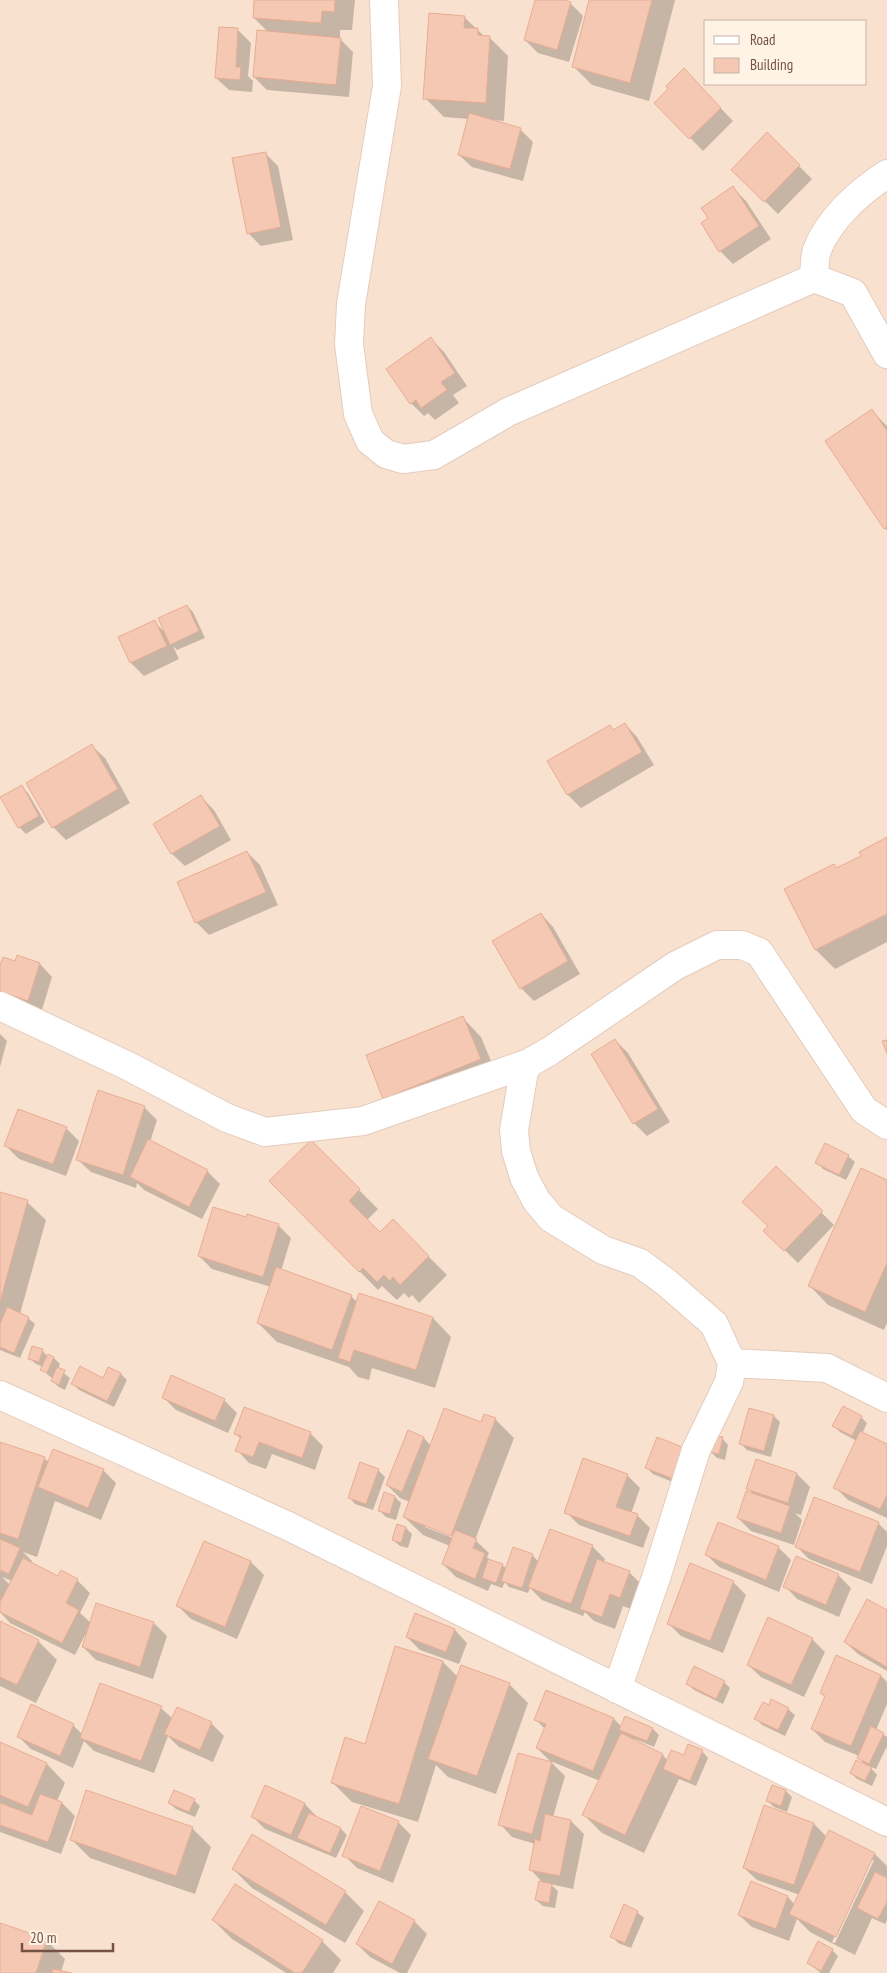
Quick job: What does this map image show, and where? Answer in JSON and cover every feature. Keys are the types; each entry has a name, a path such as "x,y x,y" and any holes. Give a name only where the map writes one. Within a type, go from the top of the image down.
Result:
{"street":[{"path":"384,0 387,86 351,304 349,344 358,414 370,441 386,454 403,459 434,455 508,412 814,278 852,293 887,354"},
{"path":"814,278 816,252 825,232 846,207 887,174"},
{"path":"0,1006 128,1066 228,1118 265,1132 363,1121 529,1063 550,1051 675,966 717,946 742,945 758,952 864,1110 887,1125"},
{"path":"529,1063 524,1071 514,1130 516,1151 524,1177 536,1200 551,1218 603,1250 640,1263 668,1284 714,1324 732,1363 729,1382 696,1450 656,1578 617,1689"},
{"path":"732,1363 827,1368 887,1398"},
{"path":"0,1395 288,1526 887,1822"}],"shaded area":[{"path":"0,0 887,0 887,1973 0,1973"}],"building":[{"path":"254,0 335,0 334,12 322,11 321,23 253,18"},
{"path":"535,0 565,0 571,2 557,50 524,40"},
{"path":"589,0 652,0 630,83 572,67"},
{"path":"429,13 465,16 464,28 478,28 478,35 490,36 486,103 423,99"},
{"path":"219,27 238,28 236,67 241,67 240,80 215,78"},
{"path":"257,30 341,38 336,85 253,77"},
{"path":"684,68 721,108 689,139 654,103 668,89 666,86"},
{"path":"469,113 521,128 510,169 458,155"},
{"path":"767,132 800,165 764,202 731,170"},
{"path":"266,152 281,227 247,234 232,158"},
{"path":"733,186 759,226 719,252 701,223 708,218 701,208"},
{"path":"431,337 455,373 441,382 447,390 421,408 416,400 410,404 386,369"},
{"path":"872,409 887,431 887,527 884,529 825,441"},
{"path":"187,605 199,631 170,645 158,618"},
{"path":"155,620 167,646 130,663 118,637"},
{"path":"625,723 642,752 567,795 547,761 610,725 613,730"},
{"path":"92,744 118,789 52,828 26,783"},
{"path":"22,785 39,816 18,828 0,797"},
{"path":"201,795 220,826 171,854 153,824"},
{"path":"887,837 887,914 815,950 784,889 834,864 836,868 861,856 859,852"},
{"path":"247,851 266,892 195,923 177,882"},
{"path":"541,913 568,961 520,989 492,941"},
{"path":"17,955 40,963 28,1001 0,991 0,965 3,957 15,961"},
{"path":"463,1016 481,1059 383,1099 366,1055"},
{"path":"615,1039 658,1109 633,1124 591,1054"},
{"path":"887,1040 887,1054 882,1041"},
{"path":"98,1090 145,1106 123,1175 76,1160"},
{"path":"18,1109 67,1127 53,1164 4,1146"},
{"path":"148,1139 208,1170 189,1207 130,1177"},
{"path":"311,1140 360,1189 349,1201 380,1232 393,1219 429,1256 400,1285 393,1277 390,1281 384,1275 377,1282 363,1268 359,1272 269,1181"},
{"path":"825,1143 849,1155 839,1175 815,1163"},
{"path":"776,1166 823,1211 784,1251 763,1231 768,1226 742,1202"},
{"path":"861,1168 887,1180 887,1263 865,1312 808,1286"},
{"path":"0,1192 28,1200 0,1302"},
{"path":"213,1207 246,1217 247,1214 279,1224 263,1277 198,1256"},
{"path":"276,1267 352,1295 332,1350 257,1323"},
{"path":"359,1293 433,1317 416,1370 354,1350 350,1362 338,1358"},
{"path":"7,1307 29,1317 14,1353 0,1347 0,1324"},
{"path":"32,1346 43,1349 39,1362 28,1359"},
{"path":"48,1354 54,1357 47,1373 40,1370"},
{"path":"80,1366 103,1378 108,1367 121,1373 107,1401 71,1384"},
{"path":"57,1367 65,1370 59,1385 51,1381"},
{"path":"171,1375 225,1399 215,1421 162,1398"},
{"path":"843,1406 862,1416 852,1436 832,1426"},
{"path":"244,1407 311,1432 302,1458 259,1442 253,1457 235,1451 241,1436 234,1434"},
{"path":"444,1408 481,1422 484,1414 496,1418 451,1536 403,1517"},
{"path":"749,1408 774,1415 764,1451 739,1444"},
{"path":"408,1430 424,1437 402,1492 386,1485"},
{"path":"860,1431 887,1444 887,1495 880,1509 833,1488"},
{"path":"713,1435 723,1437 719,1454 709,1452"},
{"path":"657,1437 685,1448 674,1479 645,1468"},
{"path":"0,1442 45,1457 18,1539 0,1533"},
{"path":"53,1449 104,1469 88,1508 38,1487"},
{"path":"583,1458 628,1474 616,1507 638,1514 630,1536 564,1513"},
{"path":"756,1459 797,1473 788,1503 746,1489"},
{"path":"360,1462 379,1469 366,1504 348,1498"},
{"path":"746,1491 790,1506 781,1533 737,1518"},
{"path":"384,1492 395,1496 390,1514 378,1511"},
{"path":"814,1497 879,1522 860,1572 795,1547"},
{"path":"718,1522 779,1546 766,1580 705,1555"},
{"path":"397,1524 406,1527 401,1543 392,1540"},
{"path":"550,1529 593,1545 571,1604 528,1587"},
{"path":"455,1530 477,1539 473,1548 485,1553 475,1579 442,1564"},
{"path":"0,1539 20,1548 9,1574 0,1570"},
{"path":"204,1541 251,1561 225,1627 176,1606"},
{"path":"513,1547 533,1554 522,1588 501,1581"},
{"path":"796,1556 839,1574 826,1605 783,1587"},
{"path":"23,1558 58,1576 61,1570 78,1579 66,1603 79,1610 62,1643 0,1612 0,1602"},
{"path":"488,1559 503,1564 496,1583 482,1578"},
{"path":"597,1559 630,1571 620,1598 610,1594 602,1617 580,1609"},
{"path":"690,1563 734,1581 710,1641 667,1624"},
{"path":"867,1599 887,1610 887,1667 844,1642"},
{"path":"96,1603 154,1622 140,1667 82,1647"},
{"path":"415,1613 455,1629 446,1652 406,1637"},
{"path":"768,1617 813,1638 791,1685 747,1665"},
{"path":"0,1621 39,1640 17,1685 0,1677"},
{"path":"395,1646 443,1661 399,1804 331,1783 345,1737 365,1744"},
{"path":"836,1655 881,1675 851,1746 811,1729 825,1696 820,1693"},
{"path":"461,1665 510,1683 477,1776 428,1759"},
{"path":"694,1666 725,1681 716,1699 686,1684"},
{"path":"100,1683 162,1706 141,1761 80,1738"},
{"path":"546,1690 614,1718 593,1771 536,1748 546,1724 534,1720"},
{"path":"771,1699 789,1708 778,1730 754,1719 763,1702 769,1705"},
{"path":"31,1704 74,1724 60,1756 17,1737"},
{"path":"177,1707 212,1722 200,1750 164,1734"},
{"path":"625,1716 653,1728 647,1741 619,1730"},
{"path":"871,1726 884,1733 869,1764 857,1758"},
{"path":"621,1733 663,1754 625,1835 582,1815"},
{"path":"0,1742 47,1763 28,1807 0,1795"},
{"path":"688,1744 703,1750 690,1781 663,1769 671,1750 684,1755"},
{"path":"518,1753 552,1762 532,1834 498,1825"},
{"path":"856,1760 872,1767 865,1781 850,1773"},
{"path":"265,1785 305,1803 291,1835 251,1817"},
{"path":"772,1785 786,1790 781,1806 766,1801"},
{"path":"86,1790 193,1827 176,1876 70,1840"},
{"path":"174,1790 195,1799 189,1812 168,1803"},
{"path":"40,1794 62,1802 48,1842 0,1825 0,1803 32,1815"},
{"path":"764,1805 814,1823 794,1885 743,1868"},
{"path":"361,1806 399,1821 380,1871 342,1856"},
{"path":"309,1813 341,1828 330,1853 297,1838"},
{"path":"545,1814 571,1820 560,1876 529,1870 535,1839 540,1841"},
{"path":"829,1830 875,1853 836,1937 789,1914"},
{"path":"252,1834 346,1891 326,1925 232,1869"},
{"path":"875,1872 887,1878 887,1902 878,1919 857,1908"},
{"path":"539,1881 552,1884 549,1903 535,1900"},
{"path":"751,1881 788,1896 776,1929 738,1915"},
{"path":"235,1884 323,1940 302,1973 295,1973 212,1920"},
{"path":"379,1901 415,1920 392,1964 356,1944"},
{"path":"624,1904 638,1911 625,1943 610,1937"},
{"path":"0,1923 47,1939 36,1973 0,1973"},
{"path":"818,1941 833,1949 821,1971 807,1963"},
{"path":"53,1969 72,1973 52,1973"}]}
